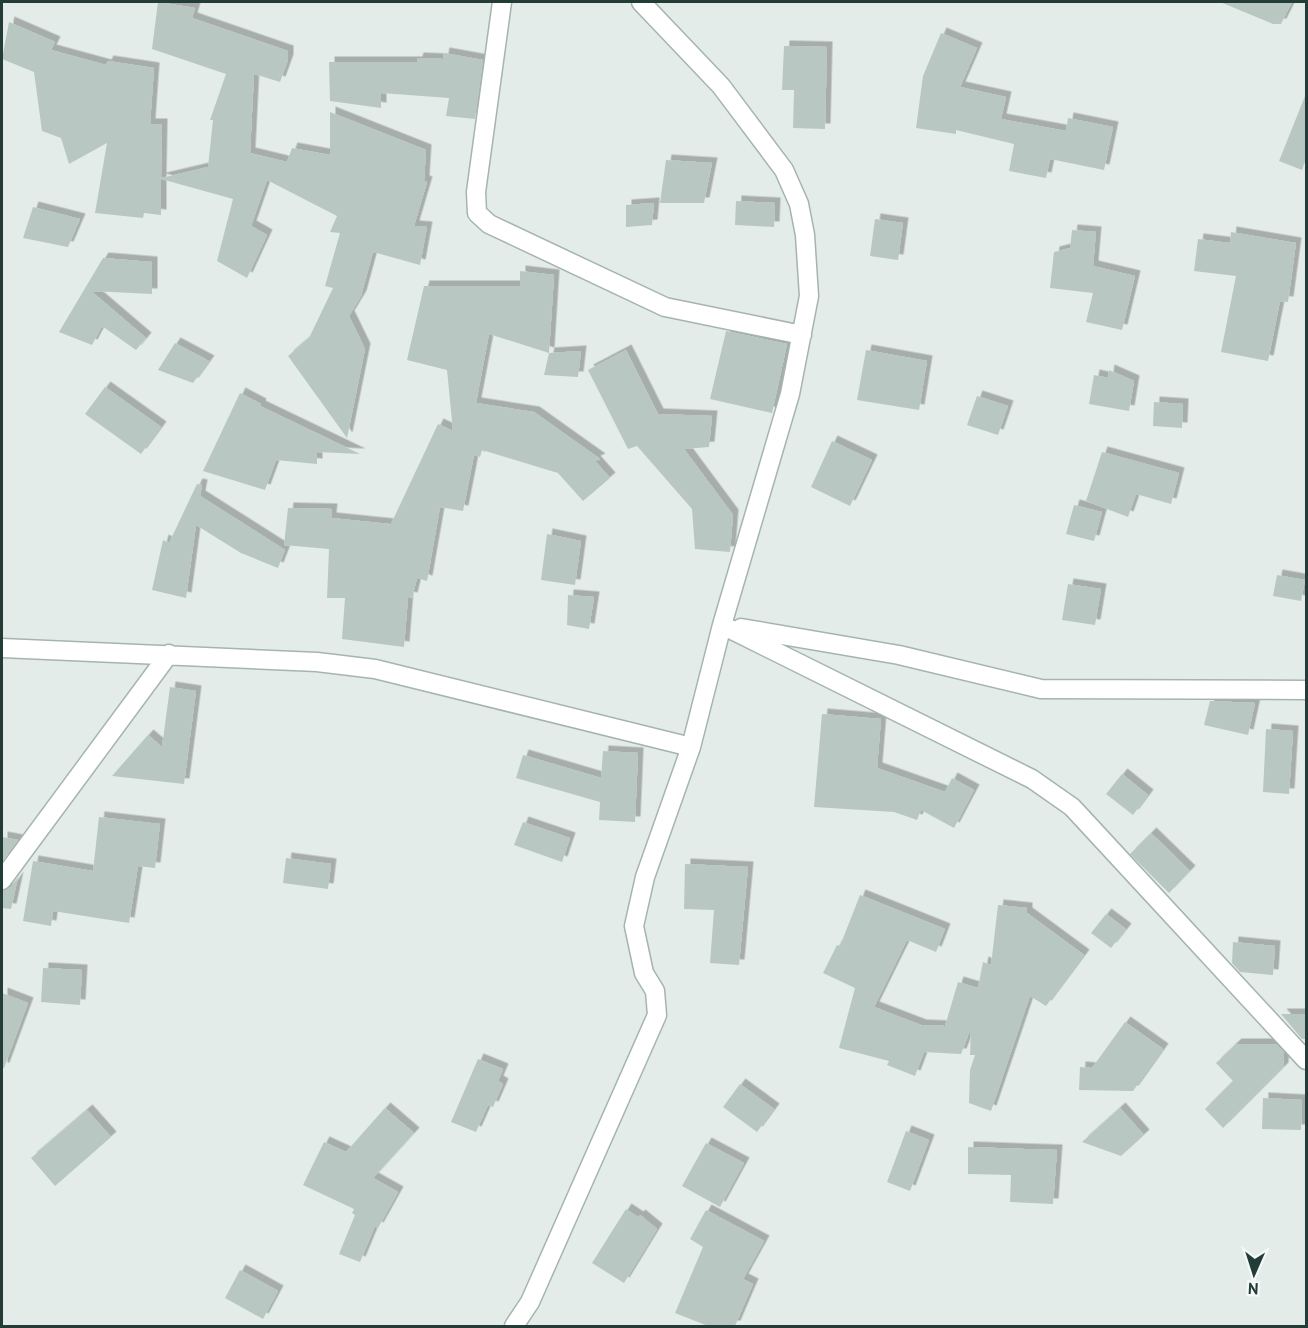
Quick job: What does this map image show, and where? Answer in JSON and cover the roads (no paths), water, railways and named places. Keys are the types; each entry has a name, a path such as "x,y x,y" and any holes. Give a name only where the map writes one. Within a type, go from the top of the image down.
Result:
{"street":[{"path":"502,2 476,192 477,213 489,224 665,307 802,335"},
{"path":"514,1326 530,1302 657,1015 655,991 644,973 634,926 645,877 691,747 722,625 790,394 809,296 805,235 799,204 784,170 721,86 641,2"},
{"path":"722,625 899,655 1041,689 1306,690"},
{"path":"722,625 1032,779 1072,807 1306,1060"},
{"path":"2,648 318,662 375,669 691,747"},
{"path":"2,880 169,654"}]}
